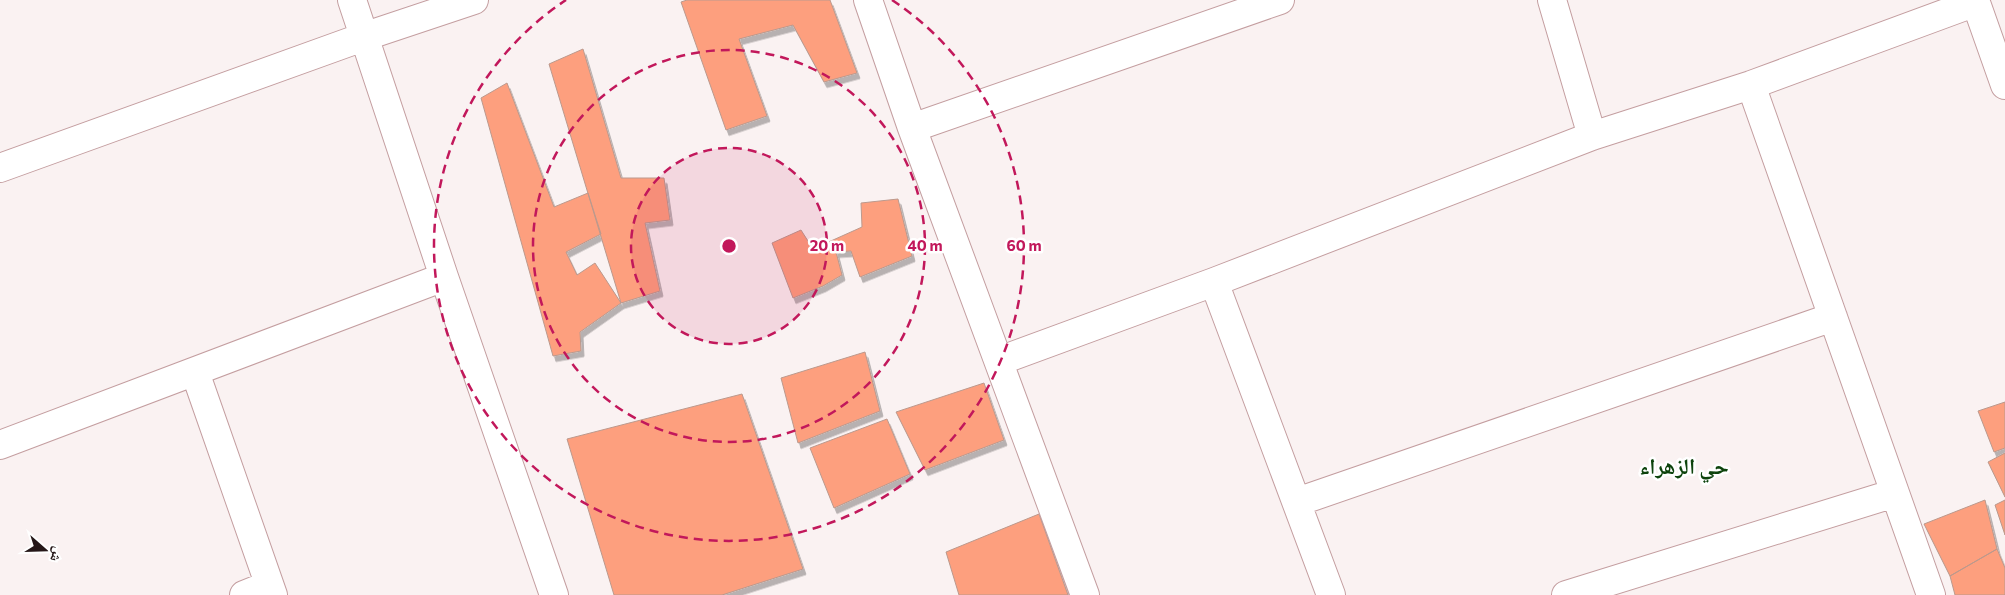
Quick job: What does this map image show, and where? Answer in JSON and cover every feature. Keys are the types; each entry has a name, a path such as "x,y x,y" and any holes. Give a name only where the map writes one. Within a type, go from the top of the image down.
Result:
{"street":[{"path":"352,0 366,36 444,277 554,595"},
{"path":"0,168 366,36 474,0"},
{"path":"868,0 912,128 1085,595"},
{"path":"912,128 1280,0"},
{"path":"1552,0 1592,136"},
{"path":"999,361 1214,282 1592,136 1752,85 1976,1 2005,85"},
{"path":"1752,85 1931,595"},
{"path":"0,445 444,277"},
{"path":"1214,282 1331,595"},
{"path":"1297,502 1833,317"},
{"path":"194,372 271,590 244,595"},
{"path":"1566,595 1895,493"}],"building":[{"path":"687,0 830,0 857,73 824,82 793,25 739,39 767,116 726,130 681,2"},
{"path":"583,49 621,178 664,178 670,220 645,223 660,291 621,303 549,64"},
{"path":"507,83 554,207 588,193 601,234 566,252 577,275 595,263 621,303 580,332 581,351 553,356 481,98"},
{"path":"898,199 912,256 860,277 851,251 836,252 842,275 823,286 793,298 772,243 801,230 813,249 862,227 861,203"},
{"path":"865,352 880,411 798,443 781,378"},
{"path":"984,383 1004,440 925,470 896,412"},
{"path":"742,394 803,569 722,595 614,595 567,439"},
{"path":"2005,402 2005,448 1994,452 1978,411"},
{"path":"887,419 910,474 834,508 810,448"},
{"path":"2005,453 2005,497 1988,462"},
{"path":"1985,500 1997,549 1950,576 1924,524"},
{"path":"2005,500 2005,535 1995,505"},
{"path":"1039,514 1068,595 959,595 946,552"},
{"path":"1997,549 2005,568 2005,595 1955,595 1950,576"}],"district":[{"name":"حي الزهراء","path":"1684,466"}]}
